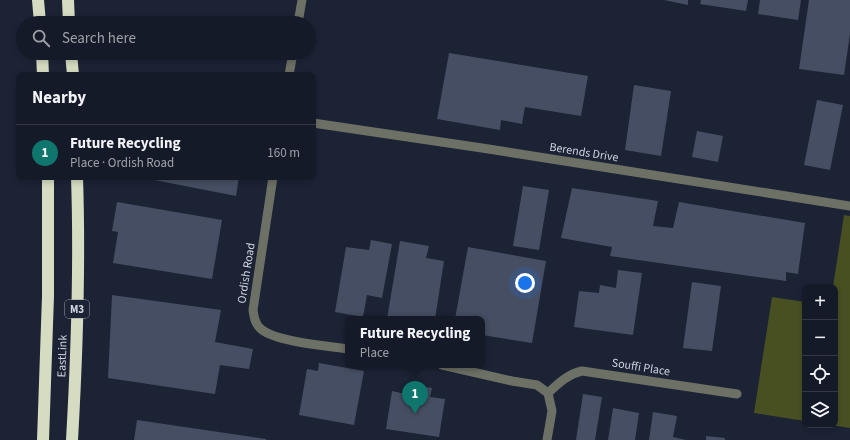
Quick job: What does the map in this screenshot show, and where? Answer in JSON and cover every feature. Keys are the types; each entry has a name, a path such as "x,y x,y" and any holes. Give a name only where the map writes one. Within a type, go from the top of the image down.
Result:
{"highway":[{"path":"38,0 39,16"},
{"path":"68,0 69,16"},
{"path":"43,60 44,72"},
{"path":"72,60 73,72"},
{"name":"EastLink","path":"43,440 48,296 48,180"},
{"name":"EastLink","path":"72,440 78,300 79,223 77,180"}],"street":[{"path":"299,16 302,0"},
{"path":"290,72 292,60"},
{"name":"Berends Drive","path":"316,123 850,206"},
{"name":"Ordish Road","path":"273,180 253,310 254,320 261,329 270,335 284,339 345,349"},
{"path":"455,368 537,385 548,393 552,411 547,440"},
{"name":"Souffi Place","path":"548,393 567,376 582,371 737,394"}],"green space":[{"path":"844,215 850,216 850,428 838,426 838,284 833,284"},
{"path":"772,297 802,302 802,421 754,413"}],"building":[{"path":"664,0 688,0 688,5"},
{"path":"701,0 748,0 746,11 700,4"},
{"path":"760,0 801,0 798,20 758,14"},
{"path":"809,0 850,0 850,34 844,75 799,69"},
{"path":"449,53 588,76 581,116 525,107 522,124 501,120 500,130 437,119"},
{"path":"634,85 671,91 661,156 625,150"},
{"path":"817,100 843,105 830,170 804,165"},
{"path":"697,131 723,136 718,162 692,157"},
{"path":"154,180 239,180 236,196"},
{"path":"523,186 549,190 539,250 513,246"},
{"path":"572,188 658,201 653,226 673,228 679,202 805,223 798,274 786,272 786,281 610,256 612,247 561,238"},
{"path":"117,202 222,220 212,279 113,263 118,232 112,231"},
{"path":"371,240 392,244 382,298 367,295 363,316 335,312 346,247 369,250"},
{"path":"400,241 429,246 426,258 444,261 435,316 388,316"},
{"path":"468,247 546,261 532,343 485,335 485,316 456,316"},
{"path":"618,270 642,273 633,335 574,327 579,291 599,293 600,285 616,288"},
{"path":"692,282 721,286 712,351 683,348"},
{"path":"112,295 221,310 215,342 253,349 249,369 220,365 215,394 108,378"},
{"path":"319,363 364,371 354,425 299,415 307,369 318,371"},
{"path":"408,384 432,388 430,397 445,399 439,437 386,429 392,391 406,394"},
{"path":"583,394 602,397 595,440 576,440"},
{"path":"613,408 639,413 635,440 608,440"},
{"path":"653,412 677,416 673,437 686,440 649,440"},
{"path":"137,420 266,439 266,440 134,440"},
{"path":"706,436 725,438 725,440 706,440"}],"place":[{"name":"Future Recycling","path":"415,414"}]}
